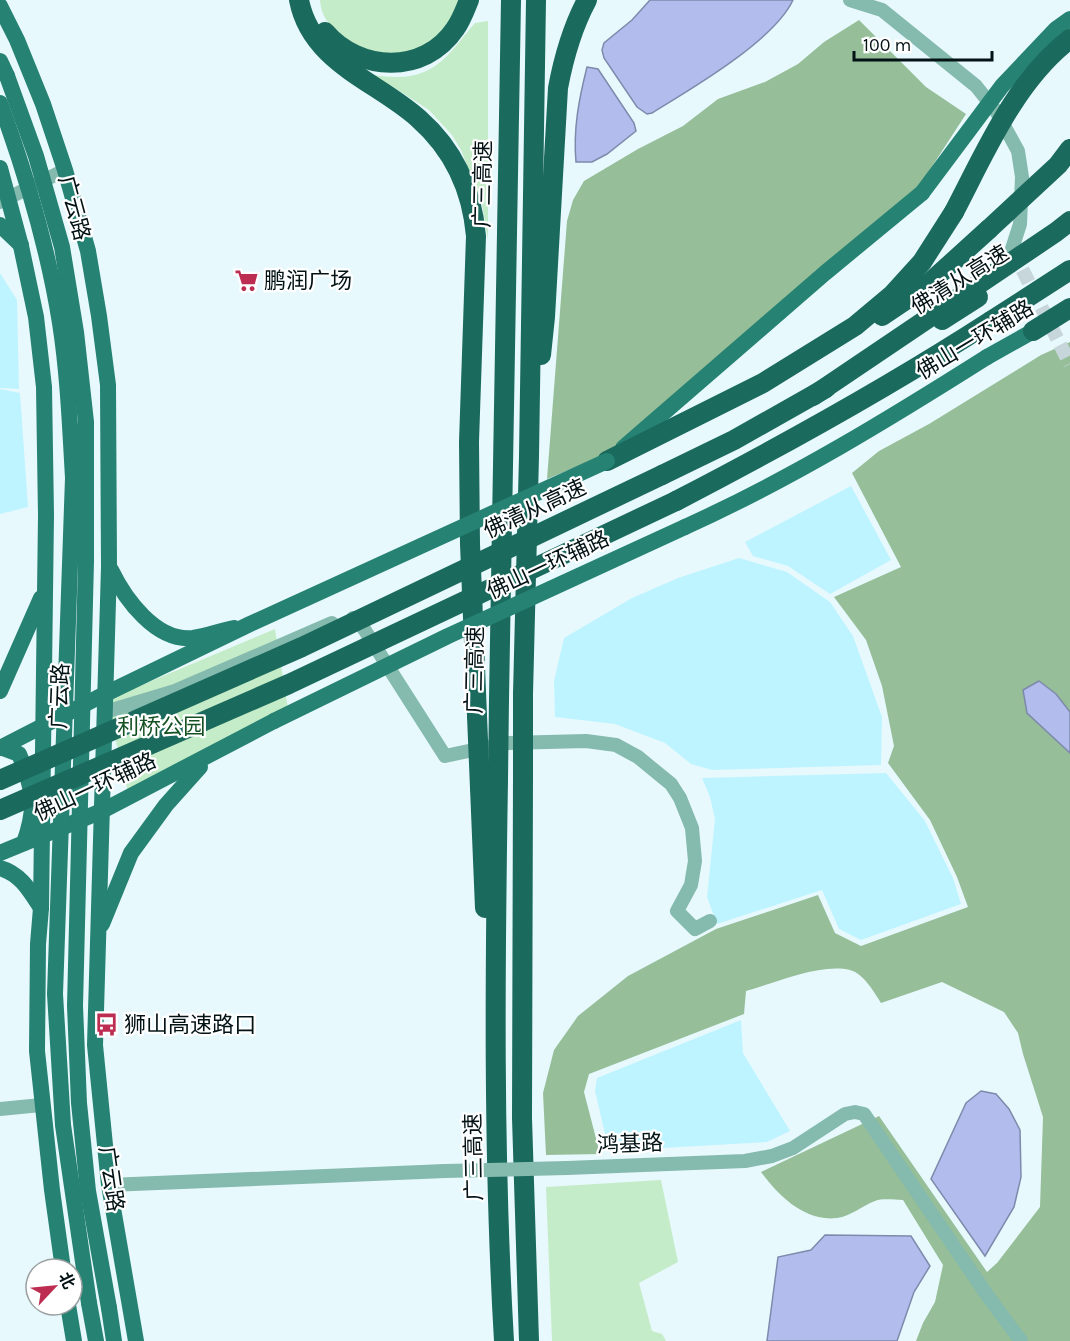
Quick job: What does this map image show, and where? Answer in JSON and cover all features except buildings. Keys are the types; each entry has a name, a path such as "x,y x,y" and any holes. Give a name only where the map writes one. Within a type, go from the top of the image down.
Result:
{"highway":[{"path":"299,0 306,25 325,51 341,65 403,106 434,133 455,162 470,195 476,236 469,442 470,543 477,716 489,784"},
{"path":"310,0 316,16 335,43 362,59 378,63 393,63 426,54 442,43 454,31 470,0"},
{"name":"广三高速","path":"504,1341 499,1232 489,784 499,699 511,0"},
{"path":"530,1341 522,1118 523,775 536,0"},
{"path":"530,456 545,317 558,88 563,57 570,34 586,0"},
{"path":"607,461 763,383 843,335 877,309 907,279 939,238 1002,119 1038,71 1070,39"},
{"path":"843,335 864,327 908,299 939,275 1058,165 1070,149"},
{"path":"813,396 1070,221"},
{"name":"佛清从高速","path":"0,780 230,680 697,458 813,396 885,354 1070,240"},
{"path":"0,810 279,688 676,501 867,398 1070,270"},
{"path":"1033,331 1070,310"}],"main road":[{"name":"广云路","path":"0,6 17,40 43,104 65,170 88,251 108,385 108,622 95,1045 109,1185 136,1341"},
{"path":"0,747 250,624 607,461 825,273 922,193 1002,86 1056,29 1070,19"},
{"name":"广云路","path":"3,69 36,156 62,247 76,332 86,422 86,561 75,1006 79,1103 88,1191 114,1341"},
{"name":"广云路","path":"0,102 33,200 44,248 60,323 70,421 73,478 55,994 63,1125 96,1341"},
{"name":"广云路","path":"0,171 5,200 21,246 36,317 44,387 45,589 37,1051 41,1105 61,1257"},
{"path":"0,225 21,246"},
{"name":"佛山一环辅路","path":"0,853 102,812 274,721 448,636 737,502 847,444 1033,331"},
{"path":"109,567 122,593 144,617 166,633 191,638 250,624"},
{"path":"0,691 45,589"},
{"path":"44,614 53,628 73,634 96,631 108,622"},
{"path":"0,747 19,754 30,783 32,818 24,843"},
{"path":"97,936 131,853 166,804 214,754"},
{"path":"0,868 16,875 41,908"},
{"path":"70,1317 74,1341"}],"street":[{"path":"850,0 882,10 976,86 996,111 1018,151 1022,177 1020,224 1012,249"},
{"path":"0,171 65,170"},
{"path":"5,200 65,170"},
{"path":"105,712 175,691 344,617 357,618 445,756 506,743 586,741 616,746 638,757 659,773 671,784 680,798 692,828 695,861 691,885 677,911 695,929 710,921"},
{"path":"0,1109 41,1105"},
{"name":"鸿基路","path":"109,1185 745,1161 772,1156 793,1148 845,1114 855,1112 864,1114 1021,1341"}],"shaded area":[{"path":"650,0 793,0 783,16 768,32 730,63 647,114 637,107 604,58 602,50 604,43 632,20"},
{"path":"587,67 598,69 634,123 636,131 607,154 592,162 576,162 577,114"},
{"path":"0,273 17,300 19,389 0,388"},
{"path":"0,389 20,393 28,507 0,514"},
{"path":"851,486 891,560 830,594 788,566 753,556 745,542"},
{"path":"739,558 787,572 830,602 853,636 882,717 881,765 712,770 691,764 665,743 615,724 555,717 554,681 564,638 632,598 678,578"},
{"path":"1039,681 1056,694 1070,712 1070,753 1027,713 1023,690"},
{"path":"886,773 925,821 953,878 961,904 861,940 839,929 822,890 717,924 707,897 715,819 710,797 702,778"},
{"path":"741,1020 743,1053 790,1131 767,1142 609,1151 595,1091 597,1078"},
{"path":"981,1091 996,1094 1009,1109 1020,1130 1021,1177 1014,1207 985,1256 931,1179 966,1103"},
{"path":"825,1235 911,1236 930,1266 914,1292 897,1341 767,1341 778,1257 811,1250"}],"green space":[{"path":"320,0 460,0 456,13 448,24 428,43 402,54 389,56 367,53 339,33 324,17"},
{"path":"859,20 926,87 966,114 920,185 607,454 547,479 567,221 573,200 584,181 683,126 718,99 765,82 798,64 824,42"},
{"path":"488,21 488,240 482,204 461,150 452,135 429,110 367,74 395,77 422,73 442,60 475,23"},
{"path":"1070,342 1070,1341 916,1341 935,1302 943,1265 903,1200 878,1200 837,1218 814,1216 784,1198 761,1172 879,1116 987,1272 997,1263 1040,1207 1043,1117 1018,1033 1004,1012 942,982 881,1003 868,984 855,972 838,969 812,971 746,991 744,1014 589,1074 584,1092 600,1154 546,1155 543,1093 554,1050 578,1016 628,976 716,929 818,895 835,933 861,946 968,907 957,877 930,820 888,763 894,746 882,686 866,640 834,597 901,567 852,473 879,451 929,424 1041,355"},
{"name":"利桥公园","path":"275,629 290,720 128,792 106,700"},
{"path":"661,1180 678,1262 639,1283 652,1331 662,1334 666,1341 552,1341 546,1187"}],"tunnel":[{"path":"1013,251 1070,364"}],"place":[{"name":"鹏润广场","path":"246,281"},
{"name":"狮山高速路口","path":"106,1025"}]}
